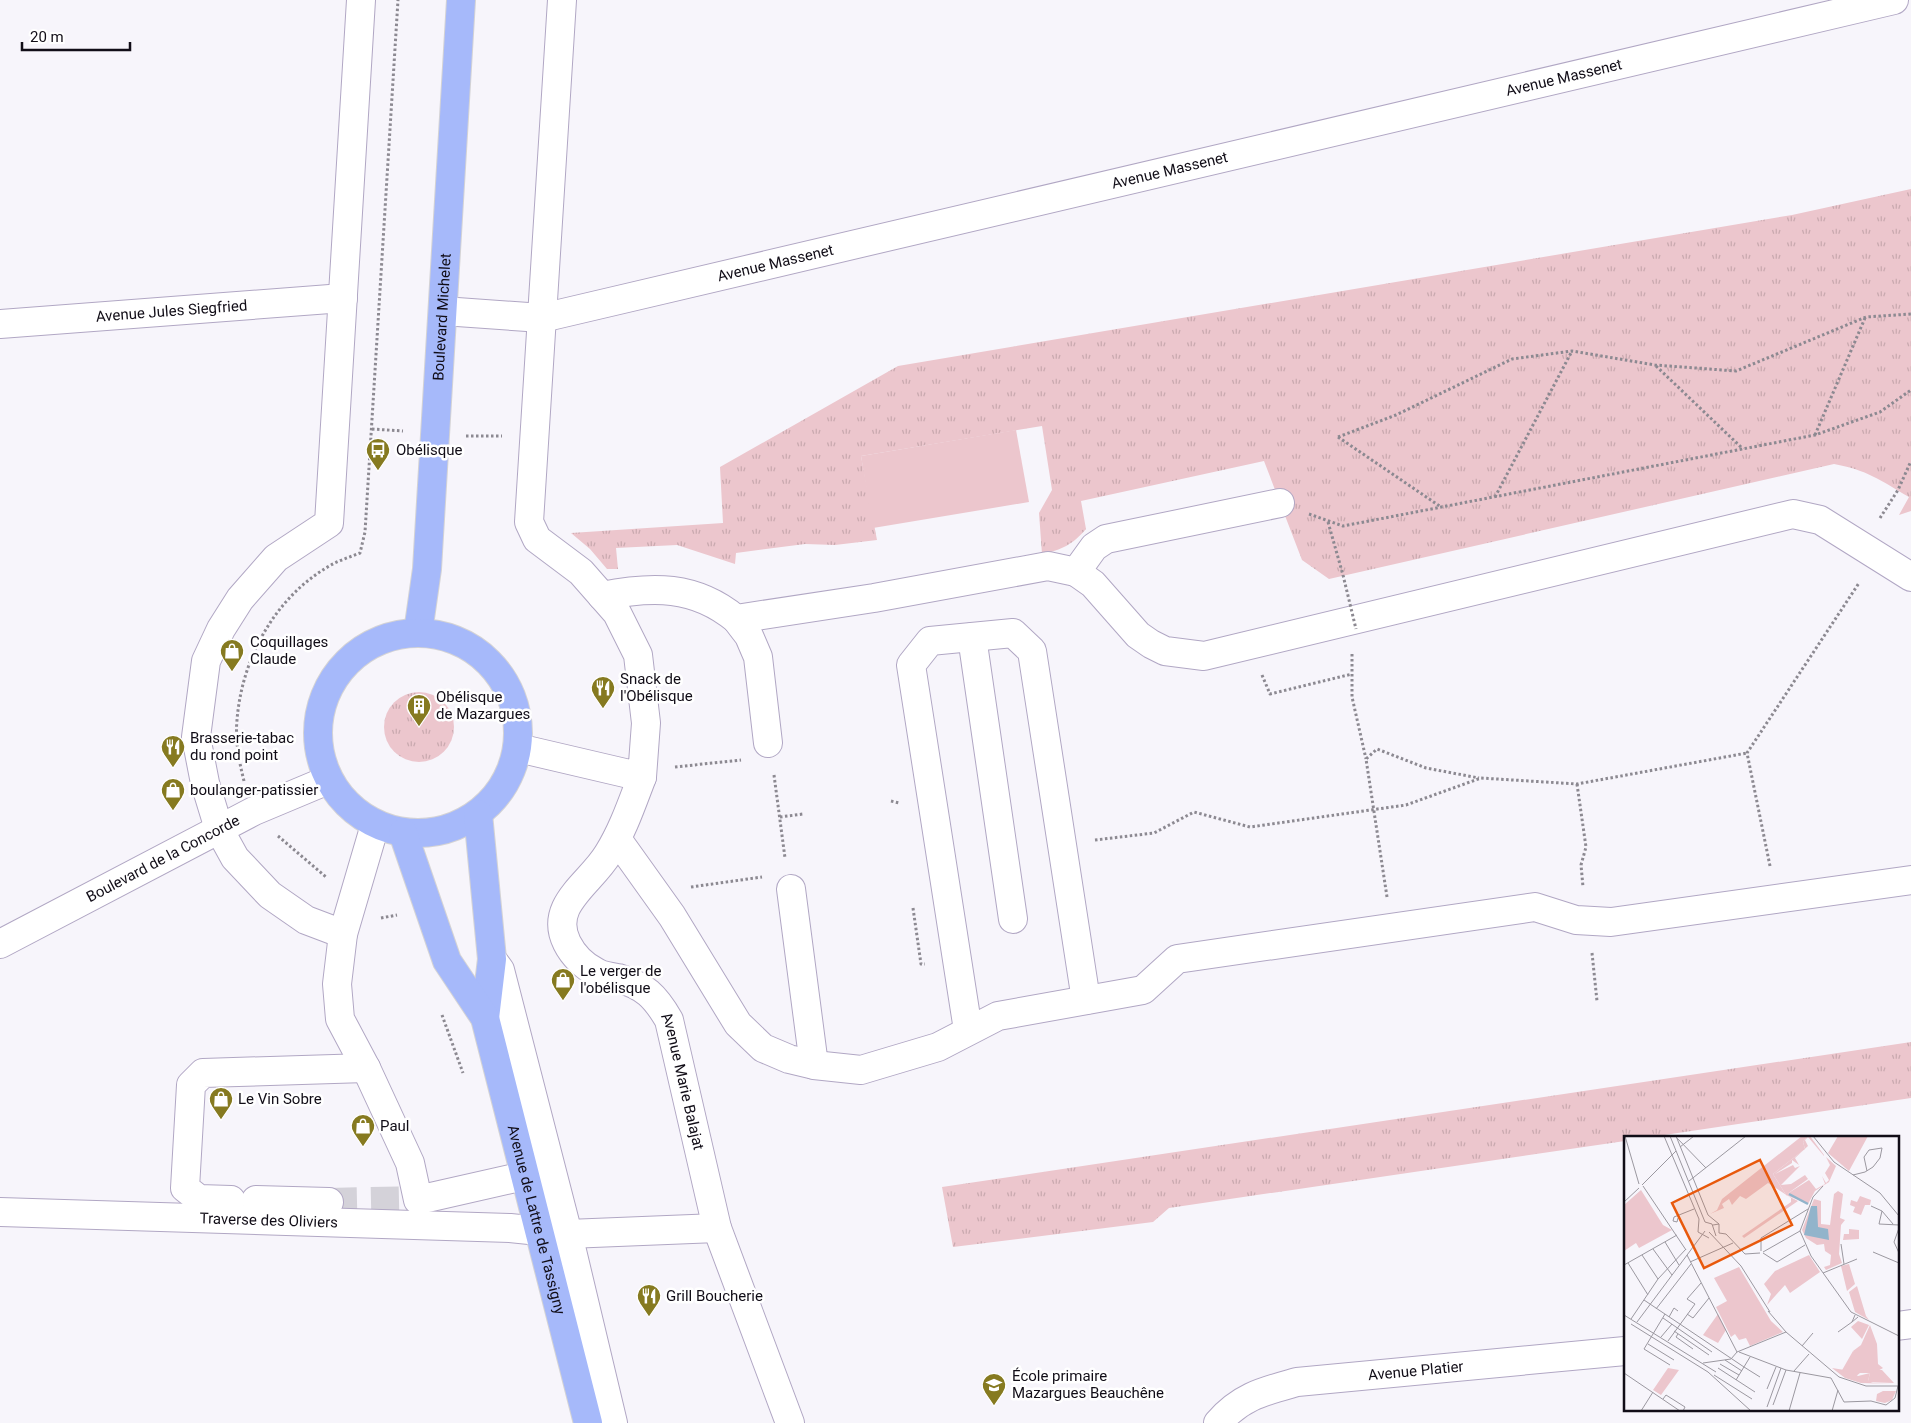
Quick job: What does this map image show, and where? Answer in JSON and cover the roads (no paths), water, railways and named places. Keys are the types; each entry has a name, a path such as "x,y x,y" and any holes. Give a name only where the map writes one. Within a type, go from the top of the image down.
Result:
{"main road":[{"name":"Boulevard Michelet","path":"418,632 427,569 462,0"},
{"path":"418,632 452,638 482,656 505,682 517,714 518,748 511,774 497,796 478,814 455,827 429,834 403,833 375,825 357,813 341,798 328,780 320,756 317,730 321,704 332,681 348,661 368,645 393,635 418,632"},
{"name":"Avenue de Lattre de Tassigny","path":"478,814 492,959 486,1018 524,1176 588,1423"},
{"name":"Avenue de Lattre de Tassigny","path":"403,833 447,960 486,1018"}],"street":[{"path":"343,934 306,920 270,895 235,858 219,829 205,783 196,737 206,661 221,629 240,599 276,558 329,523 361,0"},
{"path":"542,318 562,0"},
{"name":"Avenue Massenet","path":"443,311 542,318 1894,0"},
{"name":"Avenue Jules Siegfried","path":"0,324 343,298"},
{"name":"Avenue Marie Balajat","path":"542,318 529,522 537,539 581,572 617,612 638,655 646,723 642,773 617,839 602,864 572,898 561,915 563,935 573,954 596,972 639,984 658,1002 669,1020 717,1228 790,1423"},
{"path":"1076,572 1094,548 1106,539 1280,503"},
{"path":"736,618 874,598 1048,566 1076,572 1094,584 1138,635 1151,644 1165,650 1204,656 1793,514 1820,520 1911,577"},
{"path":"602,596 641,590 687,593 705,598 736,618 749,636 758,657 768,743"},
{"path":"968,1030 911,665 930,641 1013,633 1032,651 1086,1000"},
{"path":"972,637 1013,919"},
{"path":"518,748 642,773"},
{"name":"Boulevard de la Concorde","path":"0,944 219,829 295,792 328,780"},
{"path":"375,825 343,934 338,984 340,1019 366,1068 410,1164 418,1200 524,1176"},
{"path":"617,839 656,892 738,1024 763,1048 789,1059 814,1065 861,1070 938,1047 998,1016 1143,990 1177,959 1535,907 1576,920 1611,922 1911,880"},
{"path":"788,877 814,1065"},
{"path":"492,959 500,970 568,1234 613,1423"},
{"path":"329,1202 199,1199 185,1188 191,1085 202,1073 366,1068"},
{"name":"Traverse des Oliviers","path":"0,1212 538,1231 568,1234 717,1228"},
{"path":"1898,1326 1911,1324"},
{"name":"Avenue Platier","path":"1218,1423 1227,1412 1254,1394 1297,1382 1624,1351"}],"tunnel":[{"path":"329,1202 418,1200"}],"place":[{"name":"Obélisque","path":"378,471"},
{"name":"Coquillages Claude","path":"232,672"},
{"name":"Snack de l'Obélisque","path":"603,709"},
{"name":"Obélisque de Mazargues","path":"419,727"},
{"name":"Brasserie-tabac du rond point","path":"173,768"},
{"name":"boulanger-patissier","path":"173,811"},
{"name":"Le verger de l'obélisque","path":"563,1001"},
{"name":"Le Vin Sobre","path":"221,1120"},
{"name":"Paul","path":"363,1147"},
{"name":"Grill Boucherie","path":"649,1317"},
{"name":"École primaire Mazargues Beauchêne","path":"994,1406"}]}
